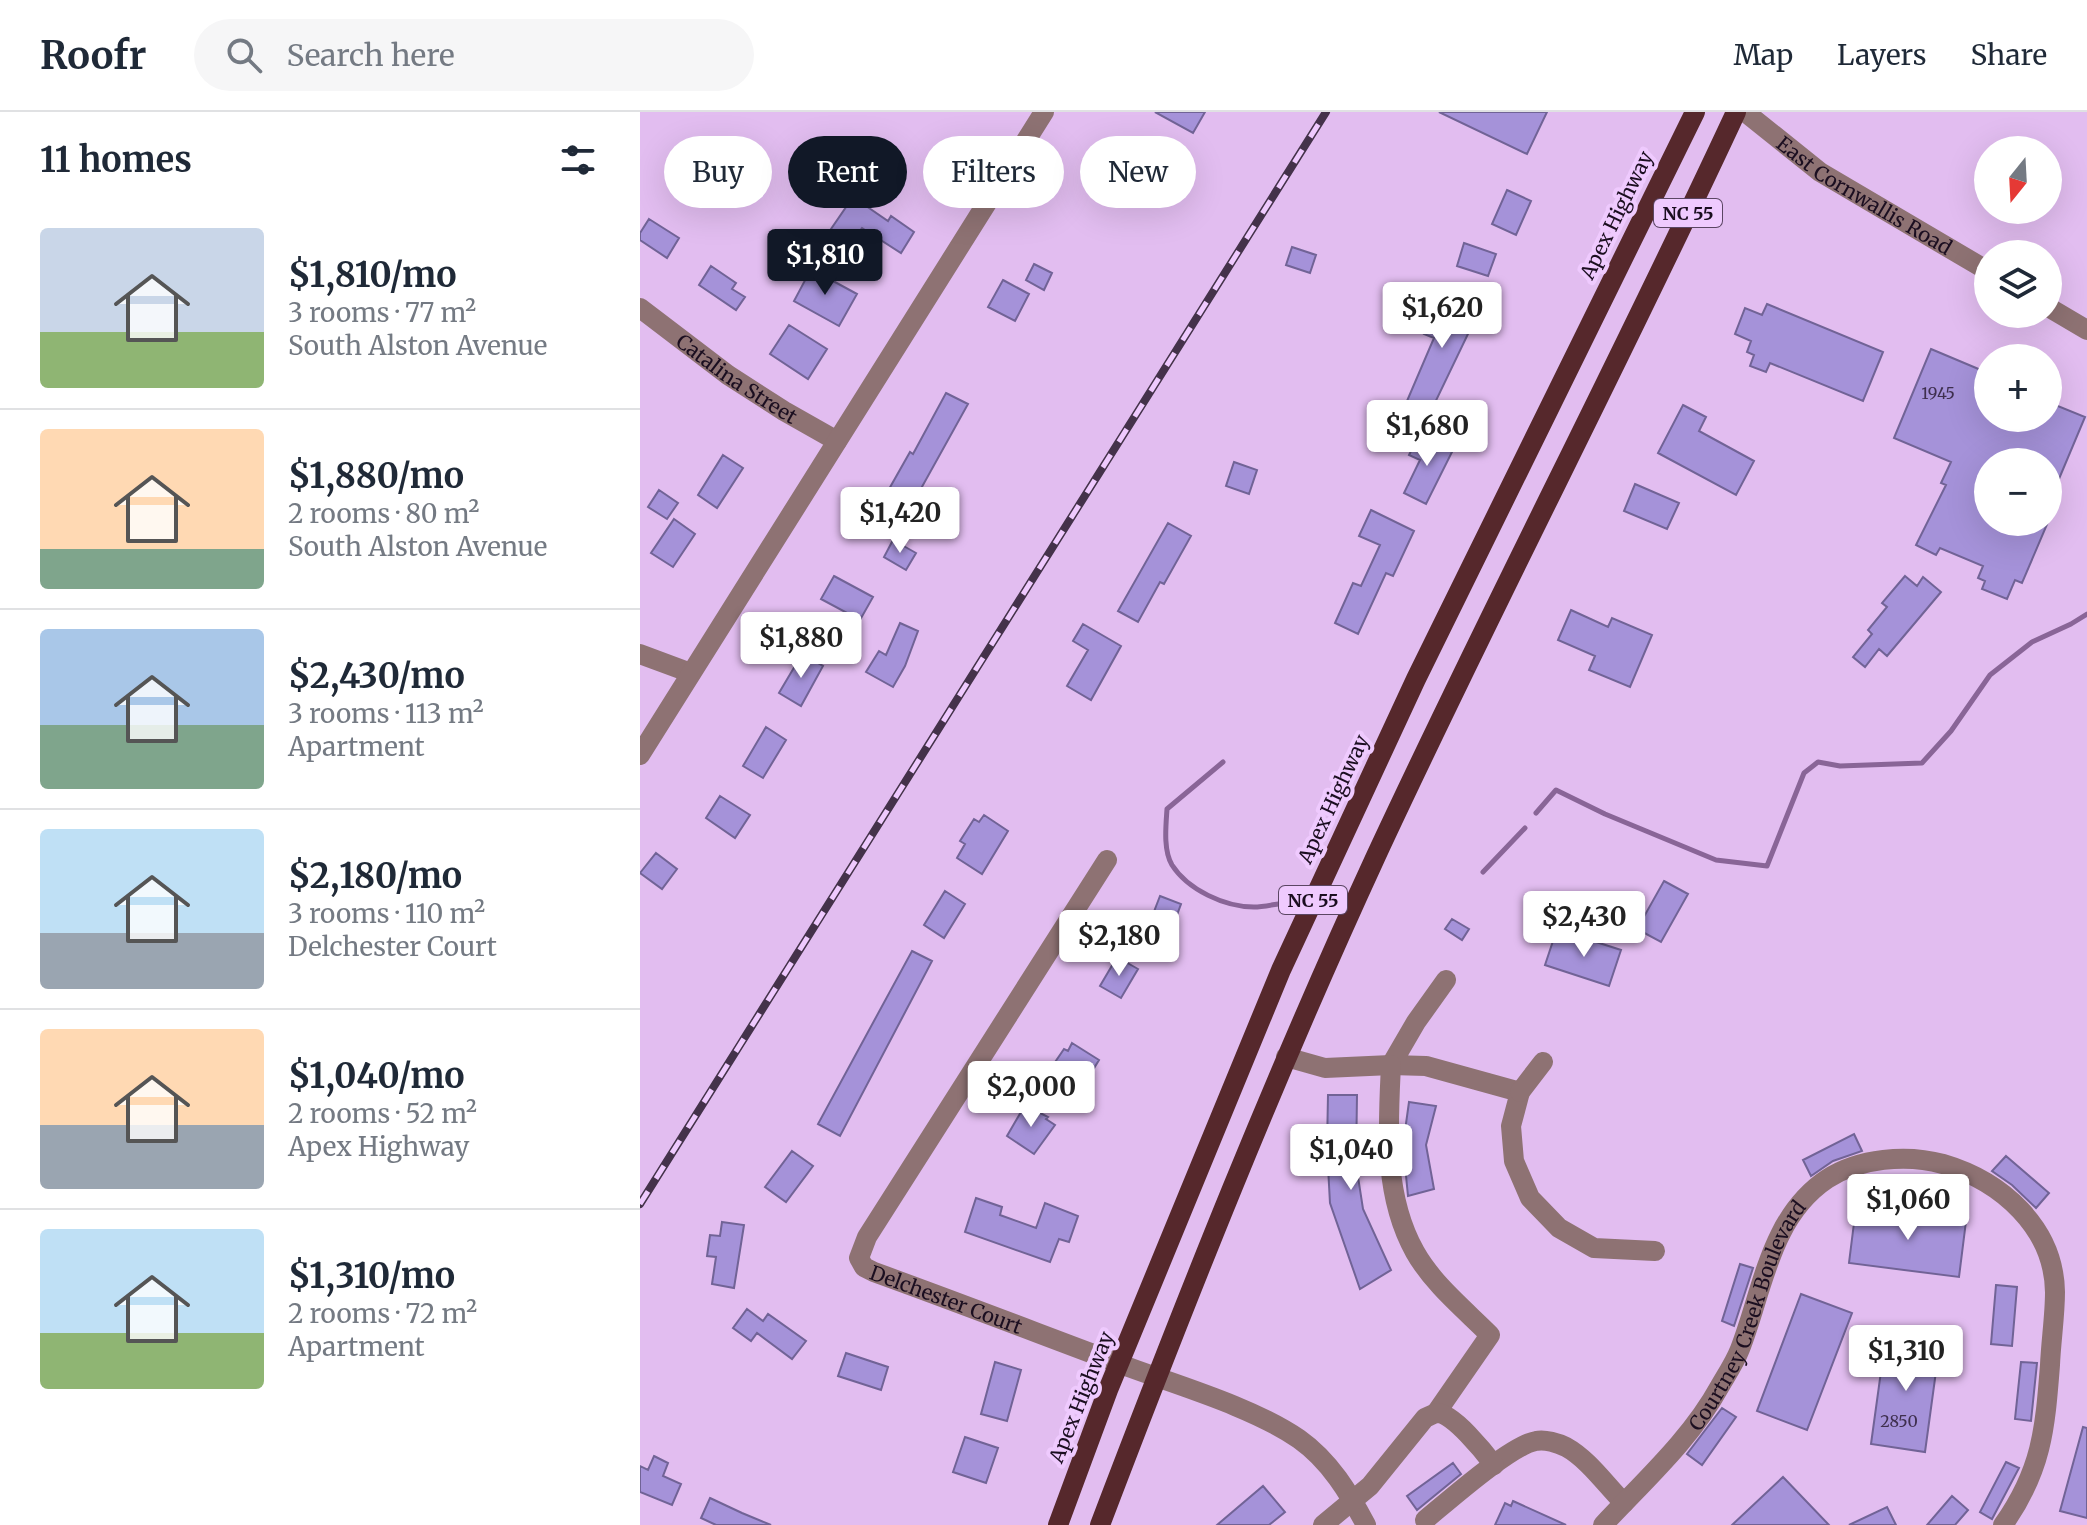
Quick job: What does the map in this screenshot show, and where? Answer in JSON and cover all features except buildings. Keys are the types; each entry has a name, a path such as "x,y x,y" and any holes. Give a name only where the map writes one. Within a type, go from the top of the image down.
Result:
{"main road":[{"name":"Apex Highway","path":"1058,1525 1093,1428 1281,970 1346,827 1618,264 1695,112"},
{"name":"NC 55","path":"1100,1525 1156,1377 1286,1057 1452,696 1736,112"}],"street":[{"path":"640,755 1044,112"},
{"name":"East Cornwallis Road","path":"1745,112 1820,172 1974,263"},
{"name":"Catalina Street","path":"640,308 728,375 837,441"},
{"path":"2062,315 2087,330"},
{"path":"640,654 691,673"},
{"name":"Delchester Court","path":"1107,860 867,1237 859,1258 864,1267 874,1272 1121,1364"},
{"path":"1323,1525 1380,1475 1425,1418 1436,1413 1490,1335 1438,1284 1415,1253 1400,1216 1390,1170 1388,1125 1391,1065 1446,980"},
{"path":"1286,1057 1325,1068 1426,1066 1520,1092"},
{"path":"1543,1062 1520,1092 1511,1126 1514,1161 1530,1198 1559,1228 1594,1248 1655,1251"},
{"name":"Courtney Creek Boulevard","path":"1603,1525 1673,1452 1718,1390 1740,1351 1784,1226 1805,1197 1829,1178 1870,1161 1922,1158 1964,1170 1996,1187 2022,1210 2035,1228 2051,1265 2055,1291 2045,1435 2031,1476 2003,1525"},
{"path":"1121,1364 1252,1415 1299,1439 1328,1466 1366,1525"},
{"path":"1436,1413 1444,1414 1454,1422 1494,1465"},
{"path":"1425,1520 1494,1465 1536,1441 1566,1447 1580,1457 1624,1503"}],"waterway":[{"path":"1536,813 1556,790 1716,860 1767,866 1804,773 1818,762 1840,766 1922,763 1951,731 1990,675 2032,642 2087,614"},
{"path":"1223,762 1167,809 1169,859 1187,882 1220,900 1254,907 1285,903"},
{"path":"1483,872 1525,828"}],"railway":[{"path":"640,1204 1326,112"}]}
